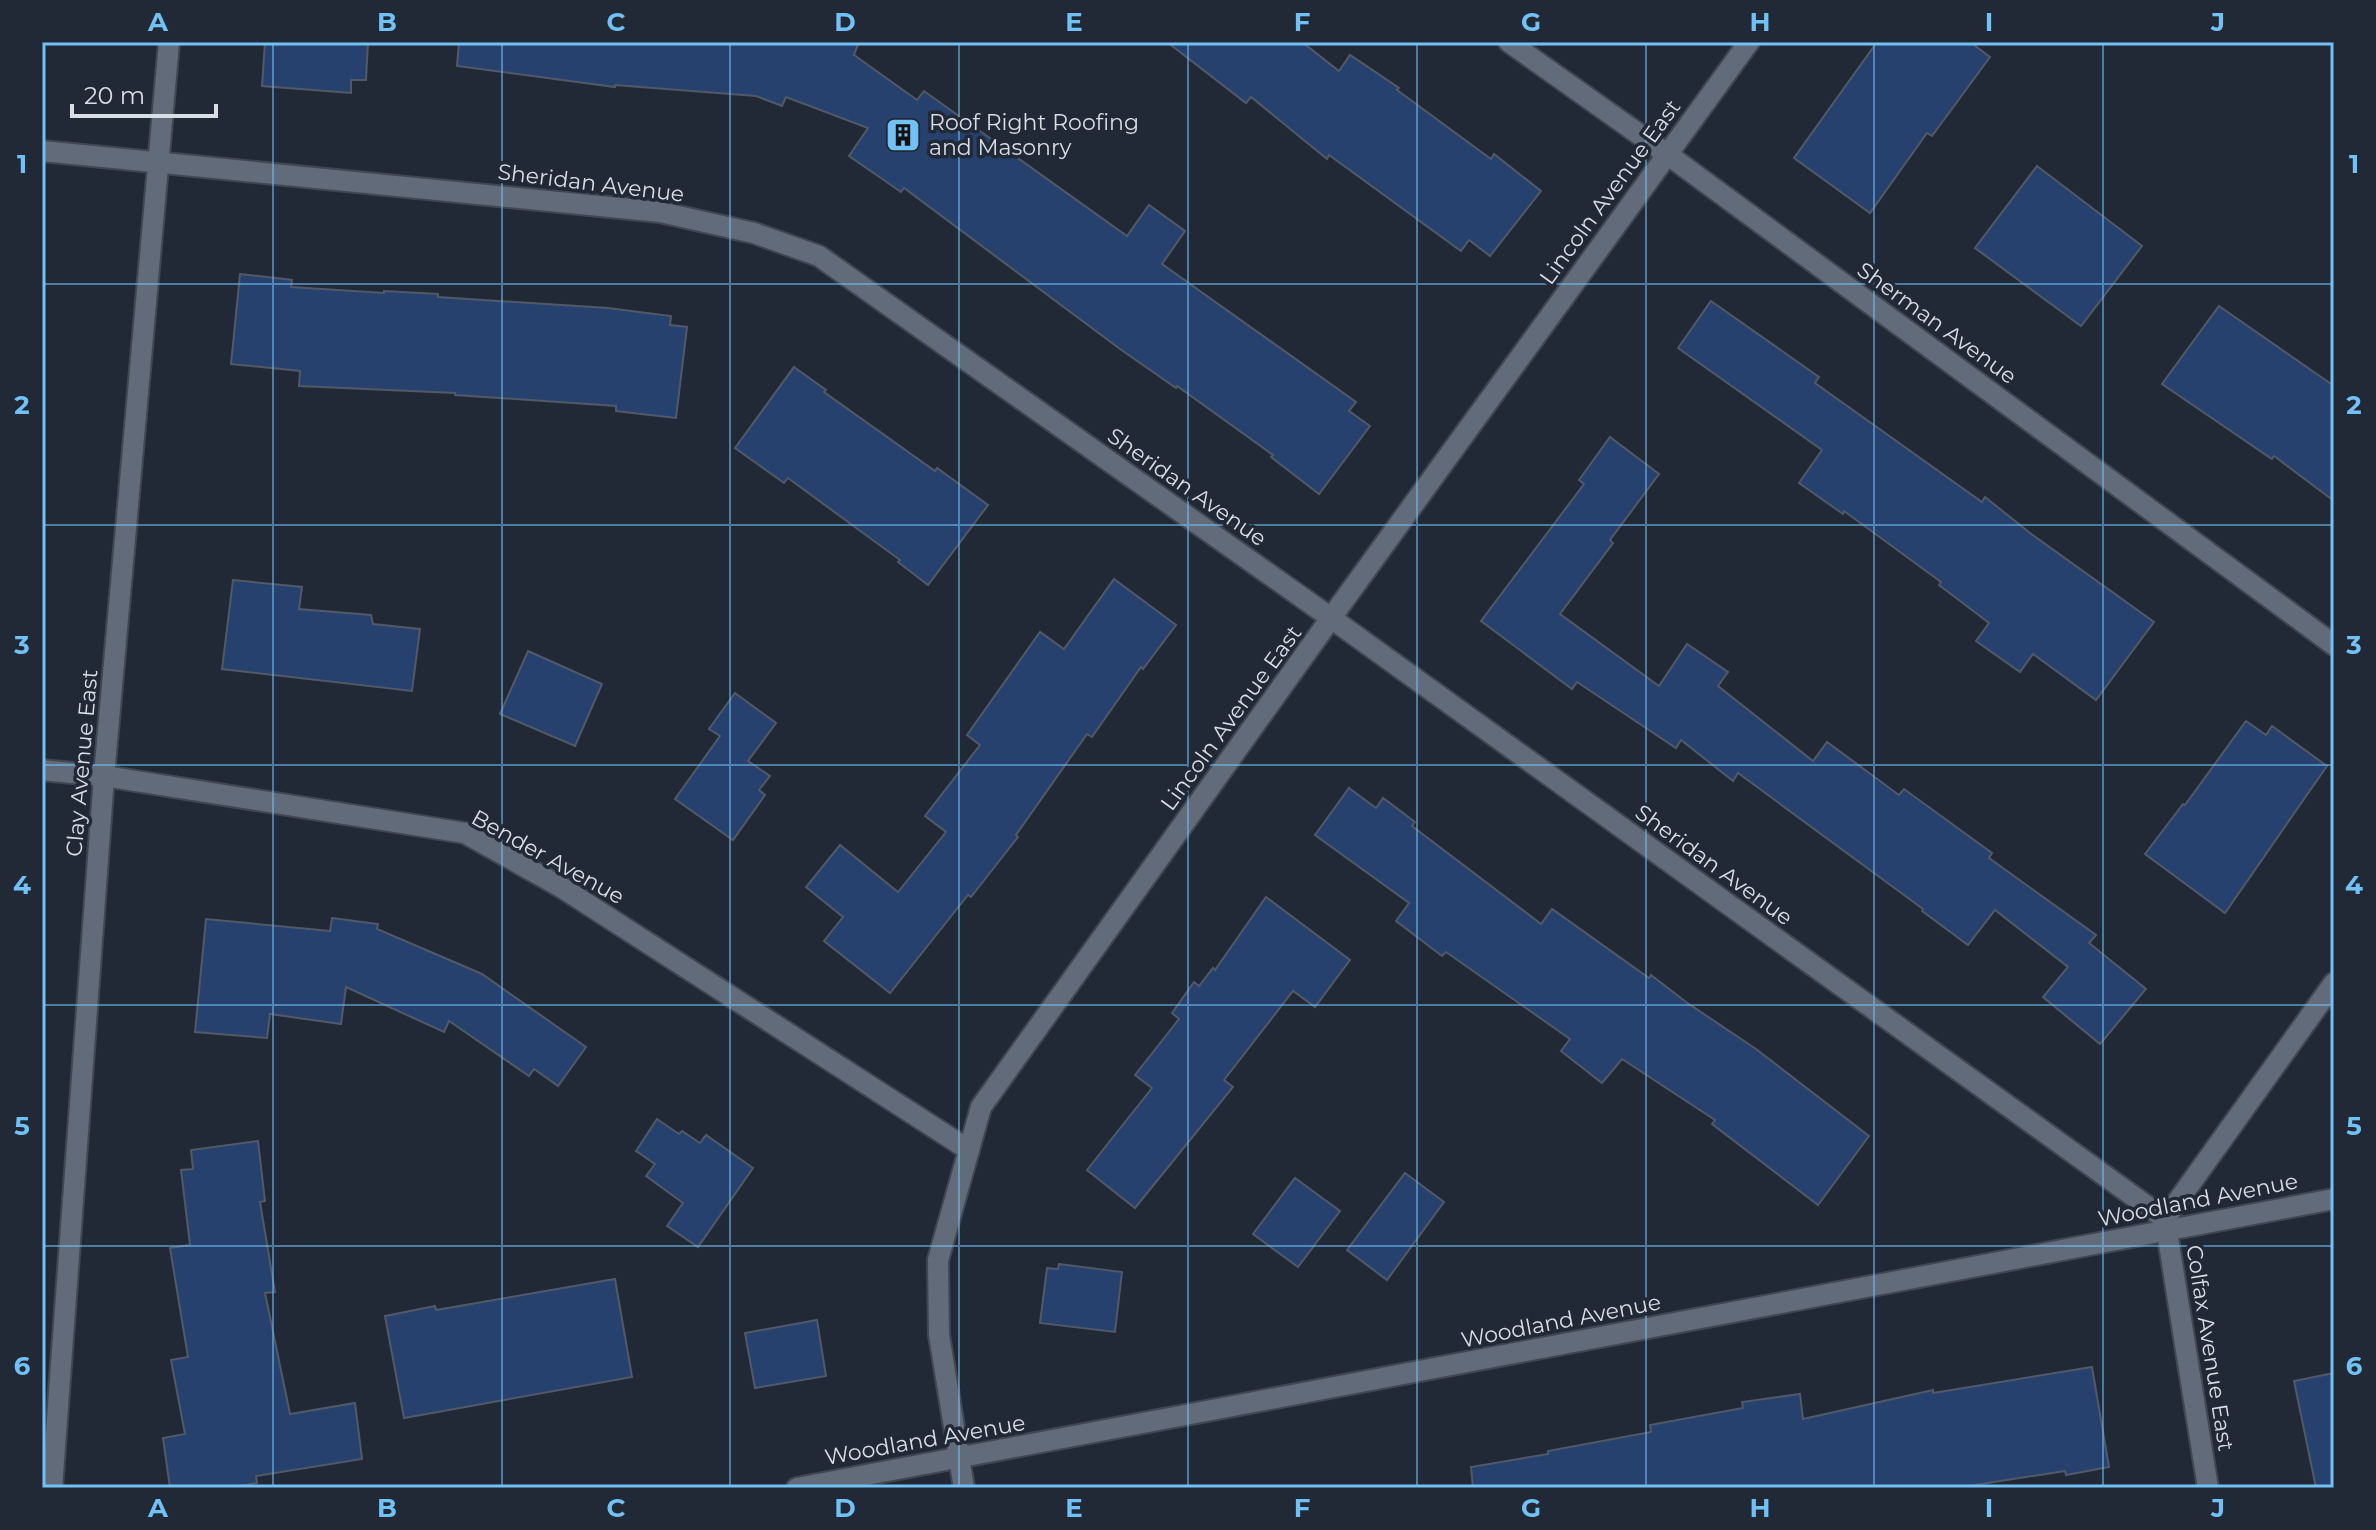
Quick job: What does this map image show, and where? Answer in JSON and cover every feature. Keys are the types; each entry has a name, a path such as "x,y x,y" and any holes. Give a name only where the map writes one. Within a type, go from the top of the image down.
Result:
{"street":[{"name":"Clay Avenue East","path":"52,1488 104,776 169,42"},
{"name":"Sherman Avenue","path":"1509,42 1667,154 2334,645"},
{"name":"Lincoln Avenue East","path":"964,1488 939,1335 938,1260 981,1107 1749,42"},
{"name":"Sheridan Avenue","path":"42,151 660,212 754,233 819,256 1331,618 2166,1224"},
{"name":"Bender Avenue","path":"42,770 104,776 465,833 561,887 969,1150"},
{"name":"Colfax Avenue East","path":"2208,1488 2166,1224 2334,983"},
{"name":"Woodland Avenue","path":"797,1488 2166,1224 2334,1199"}],"building":[{"path":"265,42 368,42 366,80 351,80 351,93 262,86"},
{"path":"459,42 859,42 854,55 917,100 924,91 1127,236 1149,205 1185,231 1162,264 1356,402 1349,411 1370,426 1319,494 1271,457 1273,455 1120,349 904,188 901,192 849,156 868,128 786,97 782,106 756,96 615,87 457,66"},
{"path":"1167,42 1302,42 1339,71 1350,55 1399,88 1397,90 1491,159 1494,154 1541,191 1490,256 1469,240 1461,251 1329,155 1327,159 1251,97 1246,103"},
{"path":"1877,42 1970,42 1990,57 1932,136 1927,133 1870,213 1794,158"},
{"path":"2037,166 2142,246 2081,326 1975,248"},
{"path":"240,274 292,280 291,287 438,294 438,297 608,308 671,316 670,325 687,327 676,418 616,411 616,406 455,393 299,386 300,371 231,364"},
{"path":"1711,301 1819,377 1815,383 1982,502 1985,497 2154,622 2096,700 2033,654 2020,672 1976,641 1989,623 1939,585 1941,582 1844,511 1843,514 1799,483 1822,450 1678,348"},
{"path":"2219,306 2334,386 2334,501 2274,456 2272,459 2162,384"},
{"path":"794,367 935,471 937,468 988,505 928,585 898,562 900,560 788,478 784,483 735,448"},
{"path":"1610,437 1659,474 1560,614 1659,686 1687,644 1728,672 1718,686 1813,761 1827,742 1899,795 1904,789 1992,853 1989,858 2096,935 2089,943 2146,989 2100,1044 2043,997 2068,967 1995,910 1968,945 1738,773 1733,781 1681,740 1676,748 1577,682 1572,689 1481,621 1584,484 1579,480"},
{"path":"1114,579 1176,625 1143,669 1141,667 1092,737 1087,734 1016,835 1018,837 890,993 824,941 843,917 806,887 840,845 898,892 946,832 925,816 980,745 967,735 1040,632 1064,649"},
{"path":"233,580 302,587 299,609 371,615 373,624 420,629 412,691 222,669"},
{"path":"528,651 602,684 575,746 500,714"},
{"path":"735,693 776,723 748,761 770,776 759,790 765,795 733,840 675,799 720,736 709,729"},
{"path":"2246,721 2266,735 2272,726 2327,766 2225,913 2145,854"},
{"path":"1349,788 1376,808 1383,798 1415,822 1412,826 1541,924 1552,909 1649,978 1651,975 1756,1049 1869,1136 1818,1205 1712,1124 1715,1120 1622,1059 1602,1083 1561,1051 1570,1039 1446,952 1442,956 1396,921 1409,903 1315,835"},
{"path":"1266,897 1350,960 1315,1007 1293,991 1224,1080 1233,1087 1135,1208 1087,1170 1152,1088 1135,1075 1179,1019 1172,1013 1194,982 1199,986 1213,968 1215,970"},
{"path":"332,918 378,924 377,929 482,974 586,1047 558,1086 534,1069 529,1076 449,1021 444,1032 346,987 341,1024 270,1014 267,1038 195,1032 206,919 330,931"},
{"path":"657,1119 700,1143 706,1135 753,1168 698,1247 667,1226 683,1203 646,1176 655,1164 636,1151"},
{"path":"258,1141 265,1201 260,1202 275,1292 265,1293 290,1414 355,1403 362,1459 256,1476 257,1483 224,1488 170,1488 163,1438 185,1434 171,1360 188,1357 170,1248 190,1245 181,1170 193,1169 191,1150"},
{"path":"1405,1173 1444,1202 1387,1280 1347,1250"},
{"path":"1295,1178 1340,1211 1298,1267 1253,1234"},
{"path":"1059,1264 1122,1272 1115,1332 1040,1323 1047,1268 1058,1269"},
{"path":"615,1279 632,1377 404,1418 385,1316"},
{"path":"817,1320 826,1376 755,1388 745,1333"},
{"path":"2092,1367 2109,1467 1956,1488 1473,1488 1471,1467 1651,1432 1650,1425 1743,1408 1742,1402 1800,1394 1803,1419 1933,1390 1933,1393"},
{"path":"2334,1373 2334,1487 2316,1488 2294,1381"}],"place":[{"name":"Roof Right Roofing and Masonry","path":"903,135"}]}
